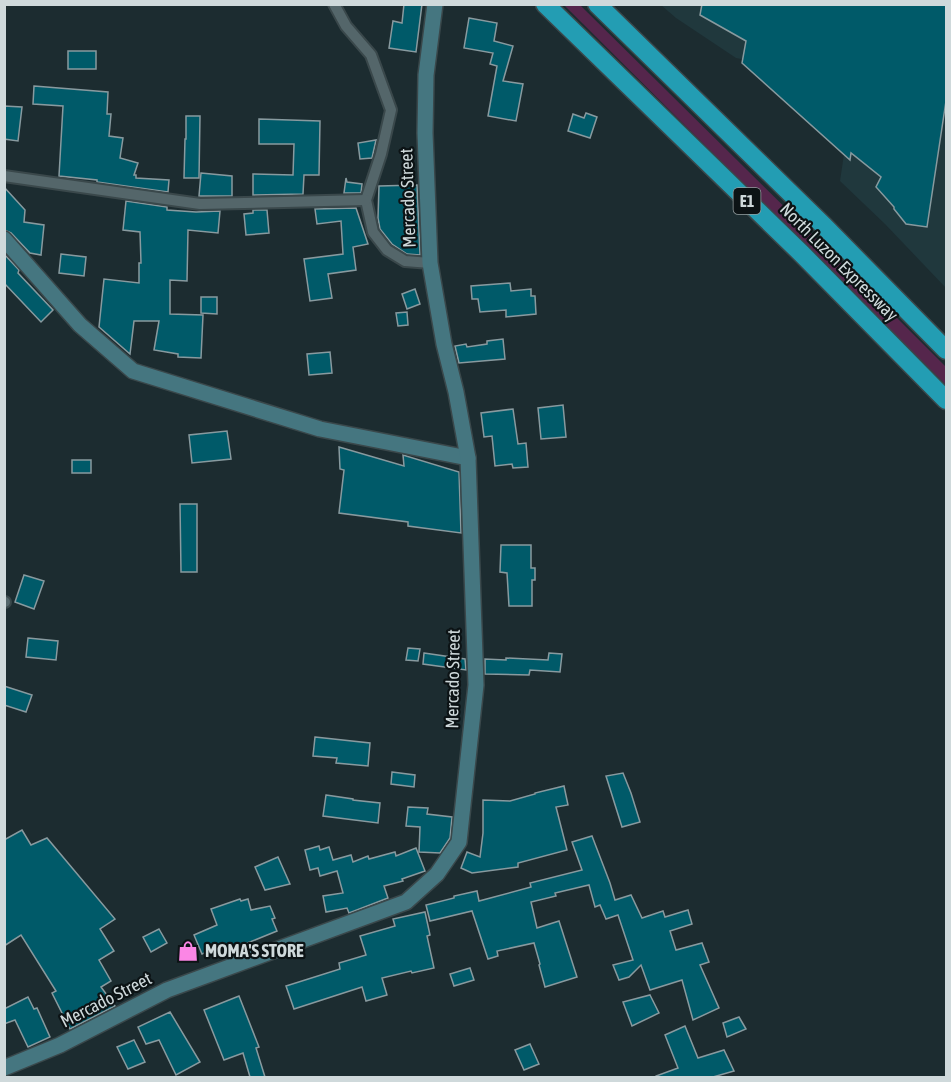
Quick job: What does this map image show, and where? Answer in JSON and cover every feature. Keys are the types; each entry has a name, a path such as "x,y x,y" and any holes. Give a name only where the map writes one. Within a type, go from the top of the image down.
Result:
{"highway":[{"name":"North Luzon Expressway","path":"545,4 802,254 946,399"},
{"name":"North Luzon Expressway","path":"597,4 824,226 946,350"}],"main road":[{"name":"Mercado Street","path":"4,1068 60,1045 167,990 406,902 437,874 459,842 476,685 468,458 430,263 425,133 426,75 435,4"},
{"path":"4,239 80,325 134,371 320,429 468,458"}],"street":[{"path":"334,4 346,26 371,55 391,110 381,154 366,200 374,232 387,250 405,261 430,263"},
{"path":"4,176 200,204 366,200"}],"shaded area":[{"path":"564,5 580,5 900,321 946,367 946,385"},
{"path":"661,5 946,5 946,288 840,181 855,80 736,58 676,18"}],"building":[{"path":"404,4 422,4 416,52 389,48 393,21 402,23"},
{"path":"702,4 946,4 946,101 927,227 906,224 876,187 881,177 851,153 850,160 742,63 746,41 700,15"},
{"path":"469,18 497,23 494,41 513,46 503,81 523,84 516,121 488,116 497,66 490,64 493,53 464,48"},
{"path":"68,51 96,51 96,69 68,69"},
{"path":"34,86 108,92 107,114 111,114 109,136 123,138 120,158 138,163 134,175 136,178 169,180 168,192 59,176 63,106 33,104"},
{"path":"4,106 22,107 18,141 4,139"},
{"path":"586,113 597,117 590,138 568,131 573,114 584,118"},
{"path":"186,116 200,116 199,178 184,178"},
{"path":"259,119 320,121 319,175 304,175 303,194 253,195 253,174 293,175 294,144 259,144"},
{"path":"376,140 372,158 360,159 358,143"},
{"path":"201,173 232,176 232,196 199,196"},
{"path":"346,178 347,182 362,184 361,193 344,193"},
{"path":"417,185 420,255 407,254 392,244 380,229 378,218 379,186"},
{"path":"4,187 25,210 24,222 44,225 41,255 30,253 11,233 4,230"},
{"path":"126,201 167,207 167,210 220,211 218,233 188,230 187,281 170,280 170,314 203,315 201,358 178,357 178,354 154,350 159,321 134,321 130,354 99,327 104,279 139,283 140,232 123,230"},
{"path":"356,208 368,244 353,247 356,270 328,274 332,298 310,301 304,259 343,254 341,221 317,224 315,209"},
{"path":"253,210 267,210 269,233 246,235 244,214 253,213"},
{"path":"4,254 19,270 18,273 53,310 41,322 4,283"},
{"path":"61,254 86,257 84,276 59,273"},
{"path":"510,283 511,291 531,289 531,296 535,296 536,314 506,317 506,310 480,312 478,299 472,299 471,286"},
{"path":"415,289 420,304 407,309 402,294"},
{"path":"201,297 217,297 217,314 201,313"},
{"path":"407,312 408,325 398,326 396,313"},
{"path":"503,339 505,359 459,363 455,346 466,344 467,347"},
{"path":"330,352 332,373 309,375 307,354"},
{"path":"563,405 566,437 541,439 538,408"},
{"path":"513,409 518,444 526,443 528,467 513,468 512,464 495,466 492,436 484,437 481,413"},
{"path":"227,431 231,459 192,463 189,435"},
{"path":"339,447 404,466 403,455 459,472 461,533 408,526 408,522 339,513 344,470 340,469"},
{"path":"72,460 91,460 91,473 72,473"},
{"path":"180,504 197,504 197,572 181,572"},
{"path":"501,545 531,545 531,568 535,568 535,580 532,580 532,606 509,606 507,573 500,572"},
{"path":"24,575 44,581 34,609 15,602"},
{"path":"28,638 58,641 56,660 26,657"},
{"path":"408,648 420,649 418,661 406,660"},
{"path":"424,653 465,659 466,670 423,664"},
{"path":"549,653 562,654 560,672 530,670 529,675 485,674 485,659 548,660"},
{"path":"4,686 32,695 26,712 4,705"},
{"path":"315,737 370,743 368,766 336,763 337,758 313,756"},
{"path":"392,772 415,775 414,787 391,784"},
{"path":"623,773 640,822 622,827 606,776"},
{"path":"564,786 568,805 556,807 567,850 518,863 518,867 472,873 461,868 467,852 480,857 483,800 510,801"},
{"path":"326,795 380,803 378,823 323,816"},
{"path":"408,807 428,808 427,814 452,817 450,838 440,853 419,852 420,827 406,826"},
{"path":"22,830 31,845 47,838 115,919 100,929 114,951 99,960 111,981 101,987 115,1006 70,1029 52,993 56,991 21,935 4,946 4,840"},
{"path":"592,836 615,900 631,895 642,918 663,911 665,917 688,910 692,924 670,931 676,950 702,943 709,962 700,965 719,1008 693,1020 682,980 650,990 641,965 629,977 619,980 613,965 633,960 618,915 606,919 600,905 595,907 589,885 555,893 556,896 531,902 537,928 559,921 577,977 545,987 534,943 497,951 498,956 488,959 472,911 430,921 426,905 477,891 479,901 531,887 530,883 582,870 572,842"},
{"path":"319,846 320,850 329,847 333,860 351,855 353,862 368,856 369,859 395,852 396,856 416,848 425,871 402,879 403,881 384,886 388,898 349,913 347,908 326,912 323,896 343,893 337,871 320,876 318,868 310,870 305,850"},
{"path":"278,857 290,884 265,890 255,867"},
{"path":"240,899 241,901 248,899 251,910 270,906 277,931 240,946 240,944 217,951 216,948 202,954 194,935 217,925 211,909"},
{"path":"425,912 430,935 427,936 434,968 382,978 387,995 366,1001 362,987 294,1009 286,986 340,969 339,963 366,955 360,936 395,926 393,919"},
{"path":"159,929 167,943 151,952 143,937"},
{"path":"470,968 474,980 454,986 450,974"},
{"path":"650,995 659,1013 632,1026 623,1002"},
{"path":"239,996 259,1047 256,1048 265,1077 250,1077 243,1053 224,1060 204,1010"},
{"path":"28,997 34,1009 37,1008 50,1037 28,1047 15,1020 4,1024 4,1009"},
{"path":"170,1012 200,1062 176,1075 159,1040 146,1044 138,1027"},
{"path":"739,1017 746,1029 727,1037 723,1023"},
{"path":"685,1026 698,1058 724,1050 734,1071 713,1077 656,1077 678,1068 665,1035"},
{"path":"134,1040 145,1062 128,1069 117,1047"},
{"path":"530,1044 539,1064 524,1070 515,1050"}],"place":[{"name":"MOMA'S STORE","path":"188,951"}]}
